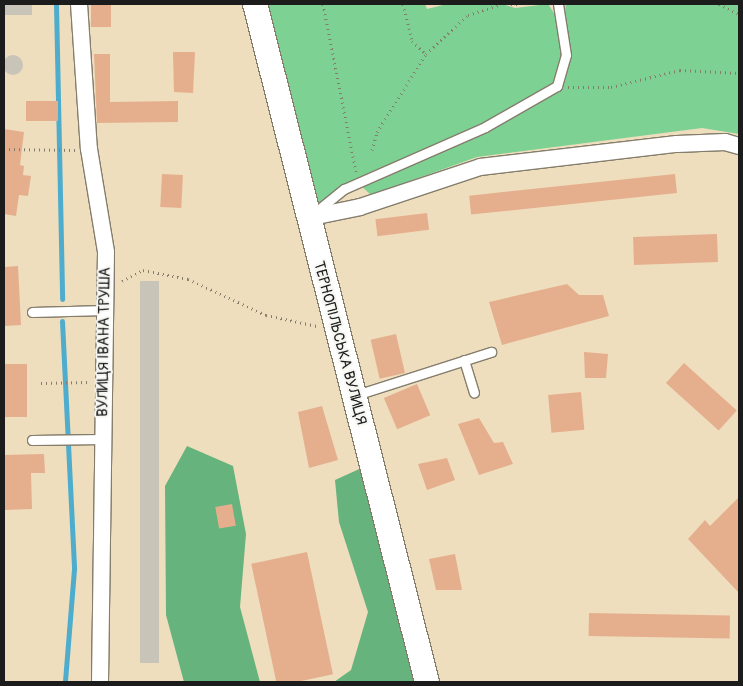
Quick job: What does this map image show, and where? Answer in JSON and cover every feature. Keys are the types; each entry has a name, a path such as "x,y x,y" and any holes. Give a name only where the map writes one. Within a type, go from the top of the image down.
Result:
{"street":[{"name":"ВУЛИЦЯ ІВАНА ТРУША","path":"79,4 89,149 106,252 100,682"},
{"name":"ТЕРНОПІЛЬСЬКА ВУЛИЦЯ","path":"255,4 307,218 427,682"},
{"path":"307,218 360,207 480,167 677,144 725,142 739,146"}],"lane":[{"path":"307,218 358,182 485,127 557,86 566,55 558,4"},
{"path":"32,312 105,310"},
{"path":"353,395 491,352"},
{"path":"464,360 474,392"},
{"path":"32,440 103,439"}],"path":[{"path":"323,4 358,182"},
{"path":"403,4 412,41 426,54"},
{"path":"372,150 377,132 426,54 468,15 501,4"},
{"path":"511,4 517,4"},
{"path":"719,4 739,14"},
{"path":"557,86 585,91 680,70 739,73"},
{"path":"4,149 65,150"},
{"path":"118,283 143,270 188,279 266,315 320,326"},
{"path":"41,383 74,382"}],"shaded area":[{"path":"4,4 32,4 32,15 4,15"},
{"path":"13,55 20,58 23,65 20,72 13,75 6,72 3,65 6,58"},
{"path":"140,281 159,281 159,663 140,663"}],"green space":[{"path":"255,4 425,4 427,9 447,4 502,4 515,8 548,4 556,16 564,15 566,4 739,4 739,134 702,128 477,157 371,195 358,183 307,218"},
{"path":"187,446 233,466 246,534 240,607 260,682 184,682 166,615 165,486"},
{"path":"366,466 418,682 334,682 351,670 368,612 339,522 335,480"}],"building":[{"path":"91,4 111,4 111,27 91,27"},
{"path":"173,52 195,52 193,93 174,92"},
{"path":"94,54 110,54 110,102 178,101 178,122 97,123"},
{"path":"26,101 58,101 58,121 26,121"},
{"path":"4,129 24,132 20,165 24,166 23,175 31,176 28,196 19,195 16,216 4,214"},
{"path":"162,174 183,175 181,208 160,207"},
{"path":"675,174 677,193 471,215 469,196"},
{"path":"427,213 429,230 377,236 375,219"},
{"path":"717,234 718,262 634,265 633,237"},
{"path":"18,266 21,325 4,326 4,267"},
{"path":"567,284 579,295 603,295 609,316 502,345 489,302"},
{"path":"396,334 405,373 380,379 371,340"},
{"path":"584,352 608,354 606,378 585,378"},
{"path":"684,363 737,411 719,431 666,383"},
{"path":"4,364 27,364 27,417 4,417"},
{"path":"417,384 430,415 397,429 384,398"},
{"path":"581,392 584,430 551,433 548,395"},
{"path":"322,406 338,460 309,468 298,412"},
{"path":"479,418 494,443 503,442 513,464 479,475 458,424"},
{"path":"44,454 45,473 31,473 32,509 4,510 4,455"},
{"path":"447,458 455,480 427,490 418,464"},
{"path":"739,497 739,593 688,539 705,520 710,526"},
{"path":"232,504 236,526 219,529 215,507"},
{"path":"307,552 333,674 297,682 276,682 251,564"},
{"path":"455,554 462,590 436,590 429,559"},
{"path":"589,613 730,615 730,638 589,636"}],"waterway":[{"path":"56,4 62,299"},
{"path":"62,321 74,569 65,682"}]}
